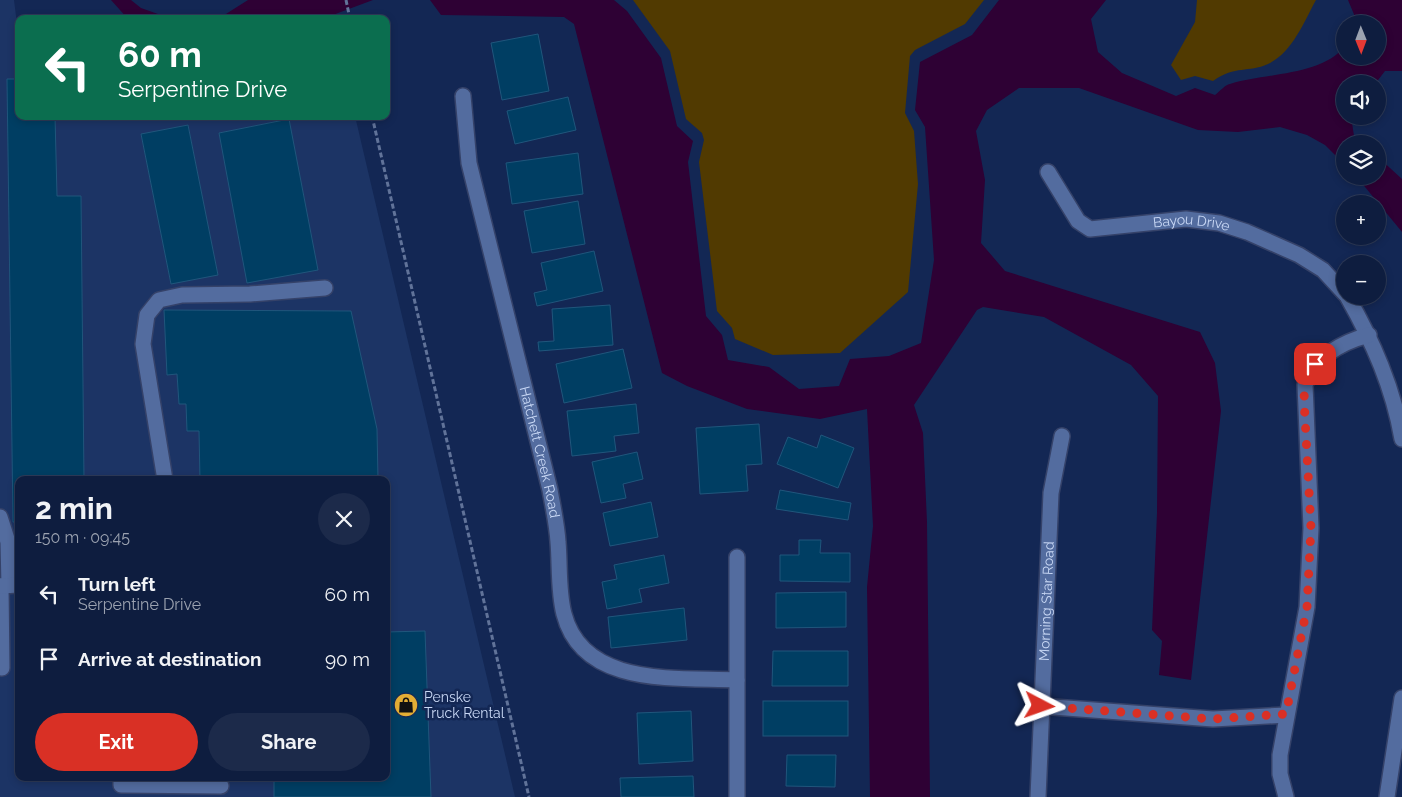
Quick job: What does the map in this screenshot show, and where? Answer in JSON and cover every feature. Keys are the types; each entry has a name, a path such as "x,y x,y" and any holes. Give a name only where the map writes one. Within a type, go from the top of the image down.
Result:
{"street":[{"name":"Hatchett Creek Road","path":"463,96 470,163 550,490 558,539 562,604 572,634 585,650 598,661 623,672 737,680"},
{"name":"Bayou Drive","path":"1048,172 1078,221 1090,229 1186,219 1219,223 1247,232 1300,255 1323,270 1336,284"},
{"path":"164,476 143,344 147,315 159,300 182,295 250,294 325,288"},
{"name":"Bayou Drive","path":"1352,305 1369,335 1383,368 1402,439"},
{"path":"1286,797 1280,774 1280,755 1307,607 1311,528 1305,384 1312,369 1325,356 1354,339 1369,335"},
{"name":"Morning Star Road","path":"1038,797 1040,706 1051,493 1062,436"},
{"path":"0,517 8,542 2,668"},
{"path":"737,557 737,797"},
{"path":"1387,797 1402,698"},
{"path":"1040,706 1213,719 1286,714"},
{"path":"121,781 121,785 220,787"}],"path":[{"path":"346,0 349,15"},
{"path":"373,120 529,797"}],"shaded area":[{"path":"0,0 14,0 16,15 15,120 356,120 515,797 0,797"},
{"path":"111,0 131,0 141,8 161,15 124,15"},
{"path":"248,0 373,0 333,15 224,15"},
{"path":"430,0 614,0 627,11 661,58 677,126 693,141 688,162 706,316 722,335 728,360 769,367 799,389 839,386 850,359 889,356 921,343 934,260 925,127 915,110 920,62 972,35 999,0 1106,0 1091,19 1098,52 1122,73 1176,96 1195,88 1215,95 1230,84 1307,68 1322,63 1336,55 1336,65 1386,65 1386,15 1354,15 1348,0 1402,0 1402,71 1385,71 1382,75 1336,75 1336,125 1352,125 1354,135 1336,135 1336,156 1325,145 1307,135 1280,127 1238,132 1198,130 1079,88 1019,88 987,110 976,131 985,180 981,243 1005,271 1200,332 1215,363 1221,411 1191,680 1159,675 1162,641 1152,630 1157,513 1158,396 1131,365 1044,317 983,307 977,310 914,405 923,433 927,522 930,797 870,797 867,587 873,526 867,409 820,419 747,409 687,386 662,373 574,24 564,17 441,15"},
{"path":"633,0 984,0 965,24 915,50 910,56 905,113 914,131 918,184 908,292 840,353 773,355 735,339 732,328 717,311 699,162 704,140 702,133 686,119 670,51"},
{"path":"1197,0 1316,0 1291,45 1268,64 1228,73 1213,81 1195,76 1181,80 1171,65 1195,22"},
{"path":"1386,164 1402,179 1402,232 1386,213 1386,195 1372,195 1363,185 1386,185"}],"building":[{"path":"538,34 549,91 502,100 491,43"},
{"path":"7,79 15,79 15,120 55,120 57,196 81,196 84,476 15,476 15,522 13,522"},
{"path":"568,97 576,130 515,144 507,111"},
{"path":"289,120 318,270 247,283 219,133"},
{"path":"188,125 218,275 171,284 141,134"},
{"path":"578,153 583,194 512,204 506,163"},
{"path":"578,201 585,244 532,253 524,211"},
{"path":"594,251 603,291 537,306 534,293 547,290 541,263"},
{"path":"610,305 613,345 539,351 538,342 554,341 552,309"},
{"path":"164,310 351,311 377,429 378,476 200,476 199,431 187,431 186,404 179,404 177,374 167,375"},
{"path":"623,349 632,388 564,403 556,364"},
{"path":"636,404 639,433 614,436 616,451 572,456 567,411"},
{"path":"759,424 762,464 746,465 748,491 700,494 696,428"},
{"path":"821,435 854,448 838,488 777,464 788,437 817,448"},
{"path":"637,452 643,479 623,484 626,498 601,503 592,462"},
{"path":"780,490 851,503 848,520 776,509"},
{"path":"651,502 658,537 610,546 603,513"},
{"path":"799,540 821,540 820,553 850,553 850,582 780,581 780,555 799,555"},
{"path":"664,555 669,583 639,589 642,602 607,609 602,582 617,579 614,565"},
{"path":"846,592 846,627 776,628 776,593"},
{"path":"684,608 687,640 611,648 608,617"},
{"name":"Penske Truck Rental","path":"425,631 431,797 274,797 274,781 390,781 390,632"},
{"path":"773,651 848,651 848,686 772,686"},
{"path":"763,701 848,701 848,736 763,736"},
{"path":"691,711 693,761 639,764 637,713"},
{"path":"787,755 836,755 835,787 786,786"},
{"path":"693,776 694,797 621,797 620,778"}],"place":[{"name":"Penske Truck Rental","path":"406,705"}],"route":[{"path":"1040,706 1213,719 1286,714 1307,607 1311,528 1304,399 1305,384 1315,364"}]}
